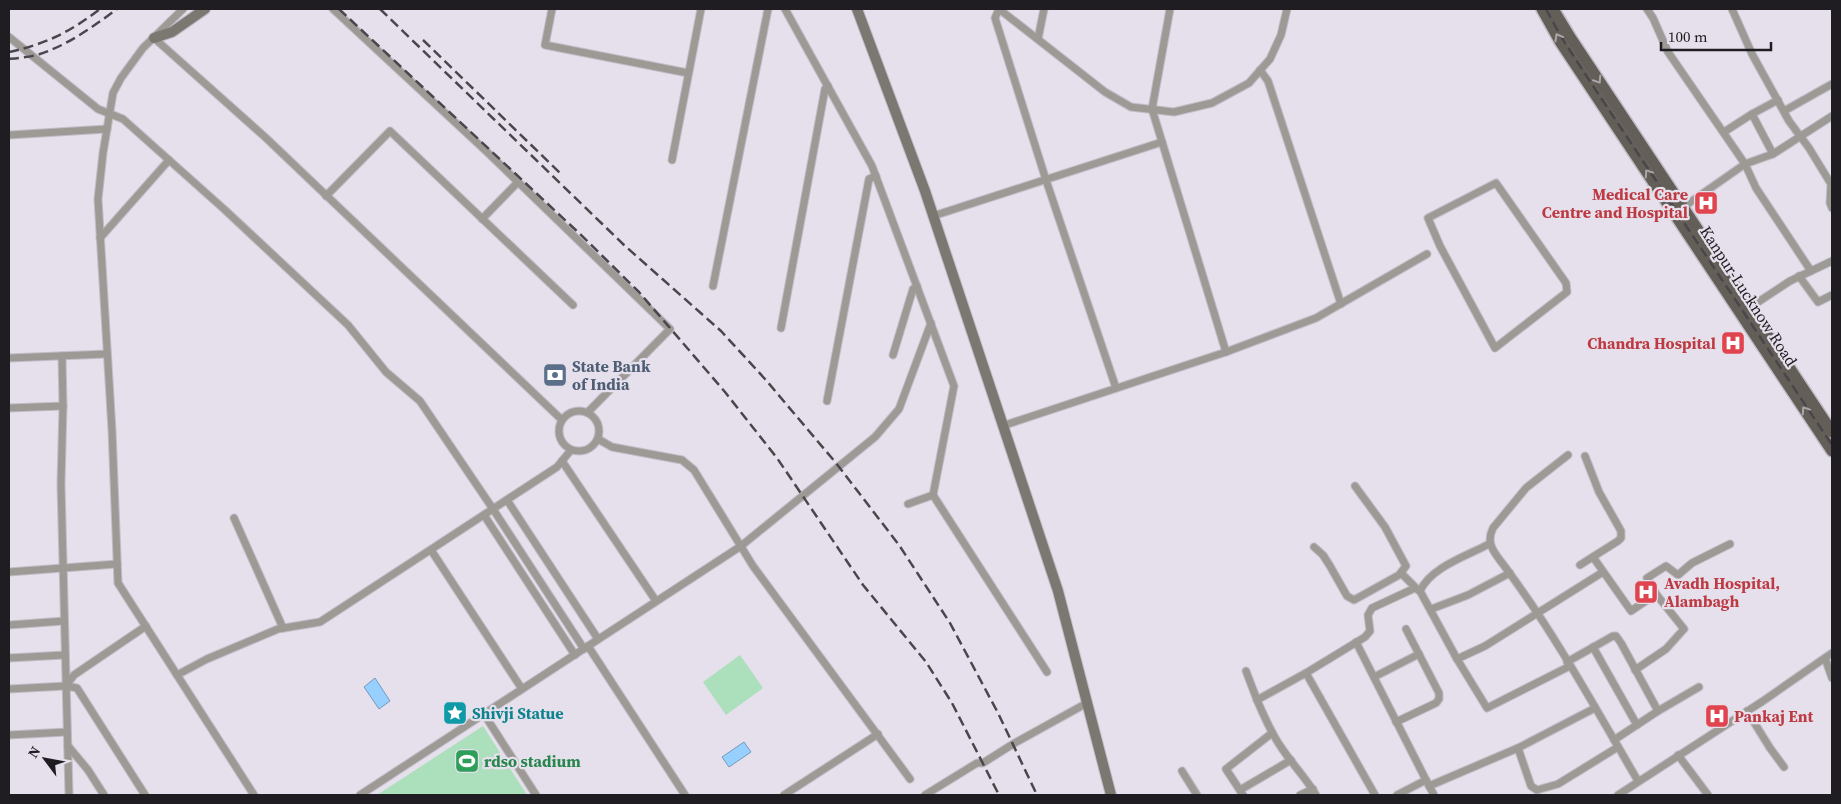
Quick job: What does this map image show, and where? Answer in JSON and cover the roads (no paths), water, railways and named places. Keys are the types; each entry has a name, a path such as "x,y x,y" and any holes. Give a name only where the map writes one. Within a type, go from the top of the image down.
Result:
{"main road":[{"name":"Kanpur-Lucknow Road","path":"1542,9 1561,43 1682,208 1832,432"},
{"name":"Kanpur-Lucknow Road","path":"1553,9 1630,138 1832,451"}],"street":[{"path":"183,9 143,48 121,78 113,93 98,199 112,430 118,583 254,795"},
{"path":"154,38 172,32 205,9"},
{"path":"333,9 518,182 670,329 588,412"},
{"path":"552,9 545,45 688,74"},
{"path":"672,160 701,9"},
{"path":"713,286 768,9"},
{"path":"785,9 876,176 954,386 934,495 1047,672"},
{"path":"857,9 933,216 1058,591 1111,795"},
{"path":"1116,388 1046,180 995,18 999,9 1105,92 1131,107 1174,112 1212,103 1249,83 1270,59 1282,35 1287,9"},
{"path":"1038,39 1044,9"},
{"path":"1170,9 1152,109 1226,352"},
{"path":"1647,9 1668,52 1745,164 1756,188 1810,271"},
{"path":"1732,9 1752,54 1784,111 1831,184 1830,203 1832,208"},
{"path":"9,36 98,109 123,119 348,325 386,372 420,401 685,795"},
{"path":"154,38 265,137 562,420"},
{"path":"1260,70 1268,81 1341,304"},
{"path":"1784,111 1832,84"},
{"path":"781,328 825,89 828,86"},
{"path":"1724,132 1778,100"},
{"path":"1752,114 1773,154"},
{"path":"1682,208 1745,164 1773,154 1832,116"},
{"path":"9,135 107,129"},
{"path":"326,196 390,131 573,305"},
{"path":"933,216 1162,142"},
{"path":"100,238 169,160"},
{"path":"826,401 869,179 876,176"},
{"path":"482,219 518,182"},
{"path":"1496,183 1566,283 1566,292 1495,348 1440,246 1428,218 1496,183"},
{"path":"1002,426 1226,352 1316,318 1427,254"},
{"path":"1749,308 1799,276 1832,262"},
{"path":"1799,276 1818,302 1832,295"},
{"path":"893,356 913,289 917,286"},
{"path":"360,795 741,546 875,437 899,409 931,323"},
{"path":"9,358 107,354"},
{"path":"62,356 61,484 69,795"},
{"path":"9,408 63,406"},
{"path":"578,410 588,412 594,416 598,423 600,430 598,439 593,446 586,450 570,450 560,438 559,429 562,420 578,410"},
{"path":"598,439 612,447 682,460 694,470 753,566 910,779"},
{"path":"177,675 207,659 283,628 320,622 557,467 570,450"},
{"path":"1568,454 1526,488 1493,528 1489,535 1489,544 1537,613 1596,708 1638,781"},
{"path":"1580,565 1621,538 1621,531 1599,492 1586,456"},
{"path":"562,461 656,601"},
{"path":"1314,547 1323,555 1347,596 1354,600 1401,573 1406,566 1385,527 1355,486"},
{"path":"908,504 934,495"},
{"path":"507,500 598,639"},
{"path":"484,515 575,655"},
{"path":"234,518 283,628"},
{"path":"1258,700 1365,638 1370,631 1368,615 1372,608 1418,589 1429,577 1440,570 1489,544"},
{"path":"1635,670 1666,649 1684,629 1656,594 1647,578 1666,566 1678,575 1692,563 1730,544"},
{"path":"431,550 522,689"},
{"path":"1593,557 1631,611 1656,594"},
{"path":"9,572 117,564"},
{"path":"1457,659 1484,646 1603,572"},
{"path":"1401,573 1418,589 1487,708 1568,664 1593,647 1616,636 1658,711"},
{"path":"1434,608 1468,595 1510,573"},
{"path":"9,625 64,621"},
{"path":"66,686 74,675 146,626"},
{"path":"1396,722 1436,703 1439,698 1406,629"},
{"path":"1356,642 1434,795"},
{"path":"1593,647 1637,725"},
{"path":"1618,795 1747,711 1832,652"},
{"path":"1374,677 1419,654"},
{"path":"9,658 66,655"},
{"path":"1825,658 1832,678"},
{"path":"1246,671 1272,733 1314,792 1300,795"},
{"path":"1306,673 1374,795"},
{"path":"9,689 66,686 77,688 144,795"},
{"path":"1518,748 1531,786 1537,790 1558,784 1616,743 1637,725 1699,687"},
{"path":"925,795 977,763 982,763 1087,703"},
{"path":"1396,795 1518,748 1596,708"},
{"path":"1747,711 1784,767"},
{"path":"484,714 536,795"},
{"path":"9,734 67,732"},
{"path":"1272,733 1226,769 1242,793 1291,760"},
{"path":"784,795 878,734"},
{"path":"68,746 88,770 104,795"},
{"path":"1678,755 1708,795"},
{"path":"1182,771 1197,795"}],"water":[{"path":"375,678 390,701 379,709 364,687"},
{"path":"744,742 751,752 729,767 722,757"}],"railway":[{"path":"9,52 35,45 57,36 100,9"},
{"path":"9,59 36,55 61,46 117,9"},
{"path":"339,9 580,234 639,292 725,392 777,458 863,585 926,662 952,703 999,795"},
{"path":"380,9 624,245 721,331 765,379 836,463 899,545 950,623 998,713 1037,795"},
{"path":"1546,9 1560,35 1591,83 1832,445"},
{"path":"423,40 561,174"}],"place":[{"name":"Medical Care Centre and Hospital","path":"1706,203"},
{"name":"Chandra Hospital","path":"1733,343"},
{"name":"State Bank of India","path":"555,375"},
{"name":"Avadh Hospital, Alambagh","path":"1646,592"},
{"name":"Shivji Statue","path":"455,713"},
{"name":"Pankaj Ent","path":"1717,716"},
{"name":"rdso stadium","path":"467,761"}]}
